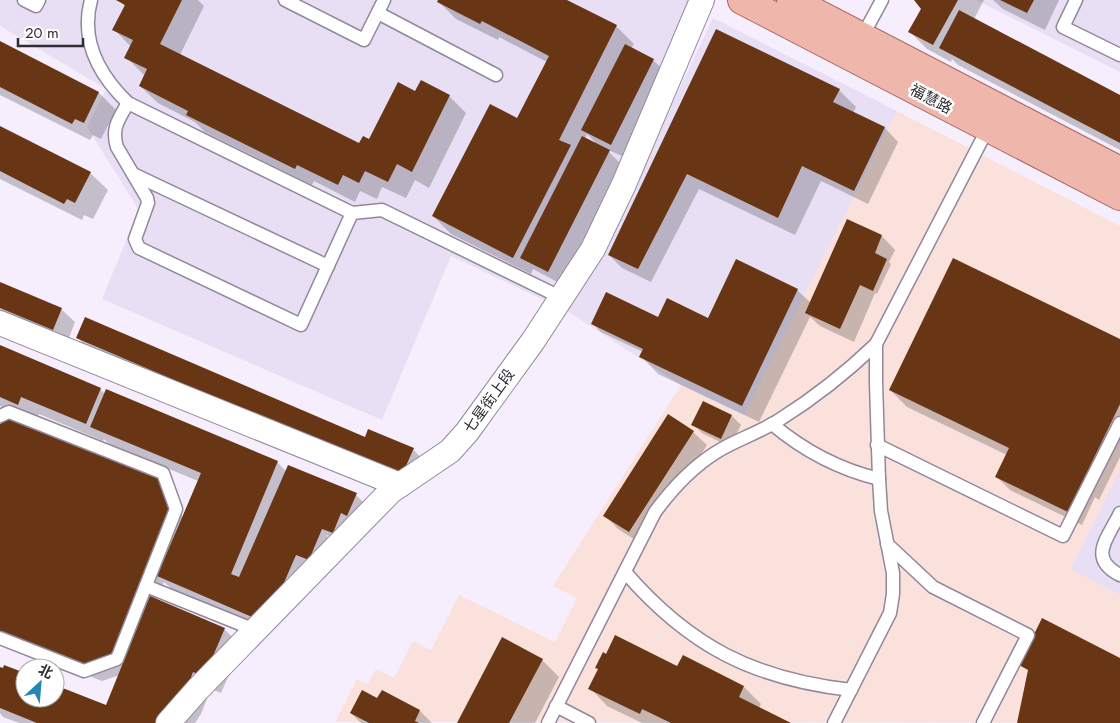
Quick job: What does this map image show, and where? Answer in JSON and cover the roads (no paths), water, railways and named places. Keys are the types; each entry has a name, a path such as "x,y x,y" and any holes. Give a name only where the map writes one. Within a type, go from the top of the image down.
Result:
{"main road":[{"name":"福慧路","path":"791,0 1120,171"},
{"name":"福慧路","path":"758,4 988,128 1120,196"}],"street":[{"name":"七星街上段","path":"168,723 198,689 390,491 445,454 459,442 528,349 593,249 624,184 702,0"},
{"path":"0,323 400,485"}],"lane":[{"path":"24,0 36,6 39,0"},
{"path":"91,0 87,23 94,56 102,74 128,103 352,213 382,210 562,298"},
{"path":"285,0 364,40 384,0"},
{"path":"862,37 882,0"},
{"path":"1076,0 1063,27 1120,55"},
{"path":"378,13 496,75"},
{"path":"128,103 115,128 114,138 117,147 147,198 148,203 135,239 139,248 302,325 352,213"},
{"path":"548,723 655,512 686,475 716,452 772,424 831,384 876,344 988,128"},
{"path":"133,174 328,266"},
{"path":"834,723 890,613 893,594 893,573 881,511 876,344"},
{"path":"0,416 9,412 163,474 176,509 117,659 84,671 0,638"},
{"path":"878,444 1063,536 1120,423"},
{"path":"772,424 792,441 815,456 857,474 879,479"},
{"path":"1120,513 1102,549 1102,556 1106,566 1120,575"},
{"path":"887,544 933,587 1028,635 983,723"},
{"path":"625,572 644,595 666,615 690,634 732,658 767,673 794,681 850,690"},
{"path":"146,586 255,630"},
{"path":"556,706 589,723"}]}
